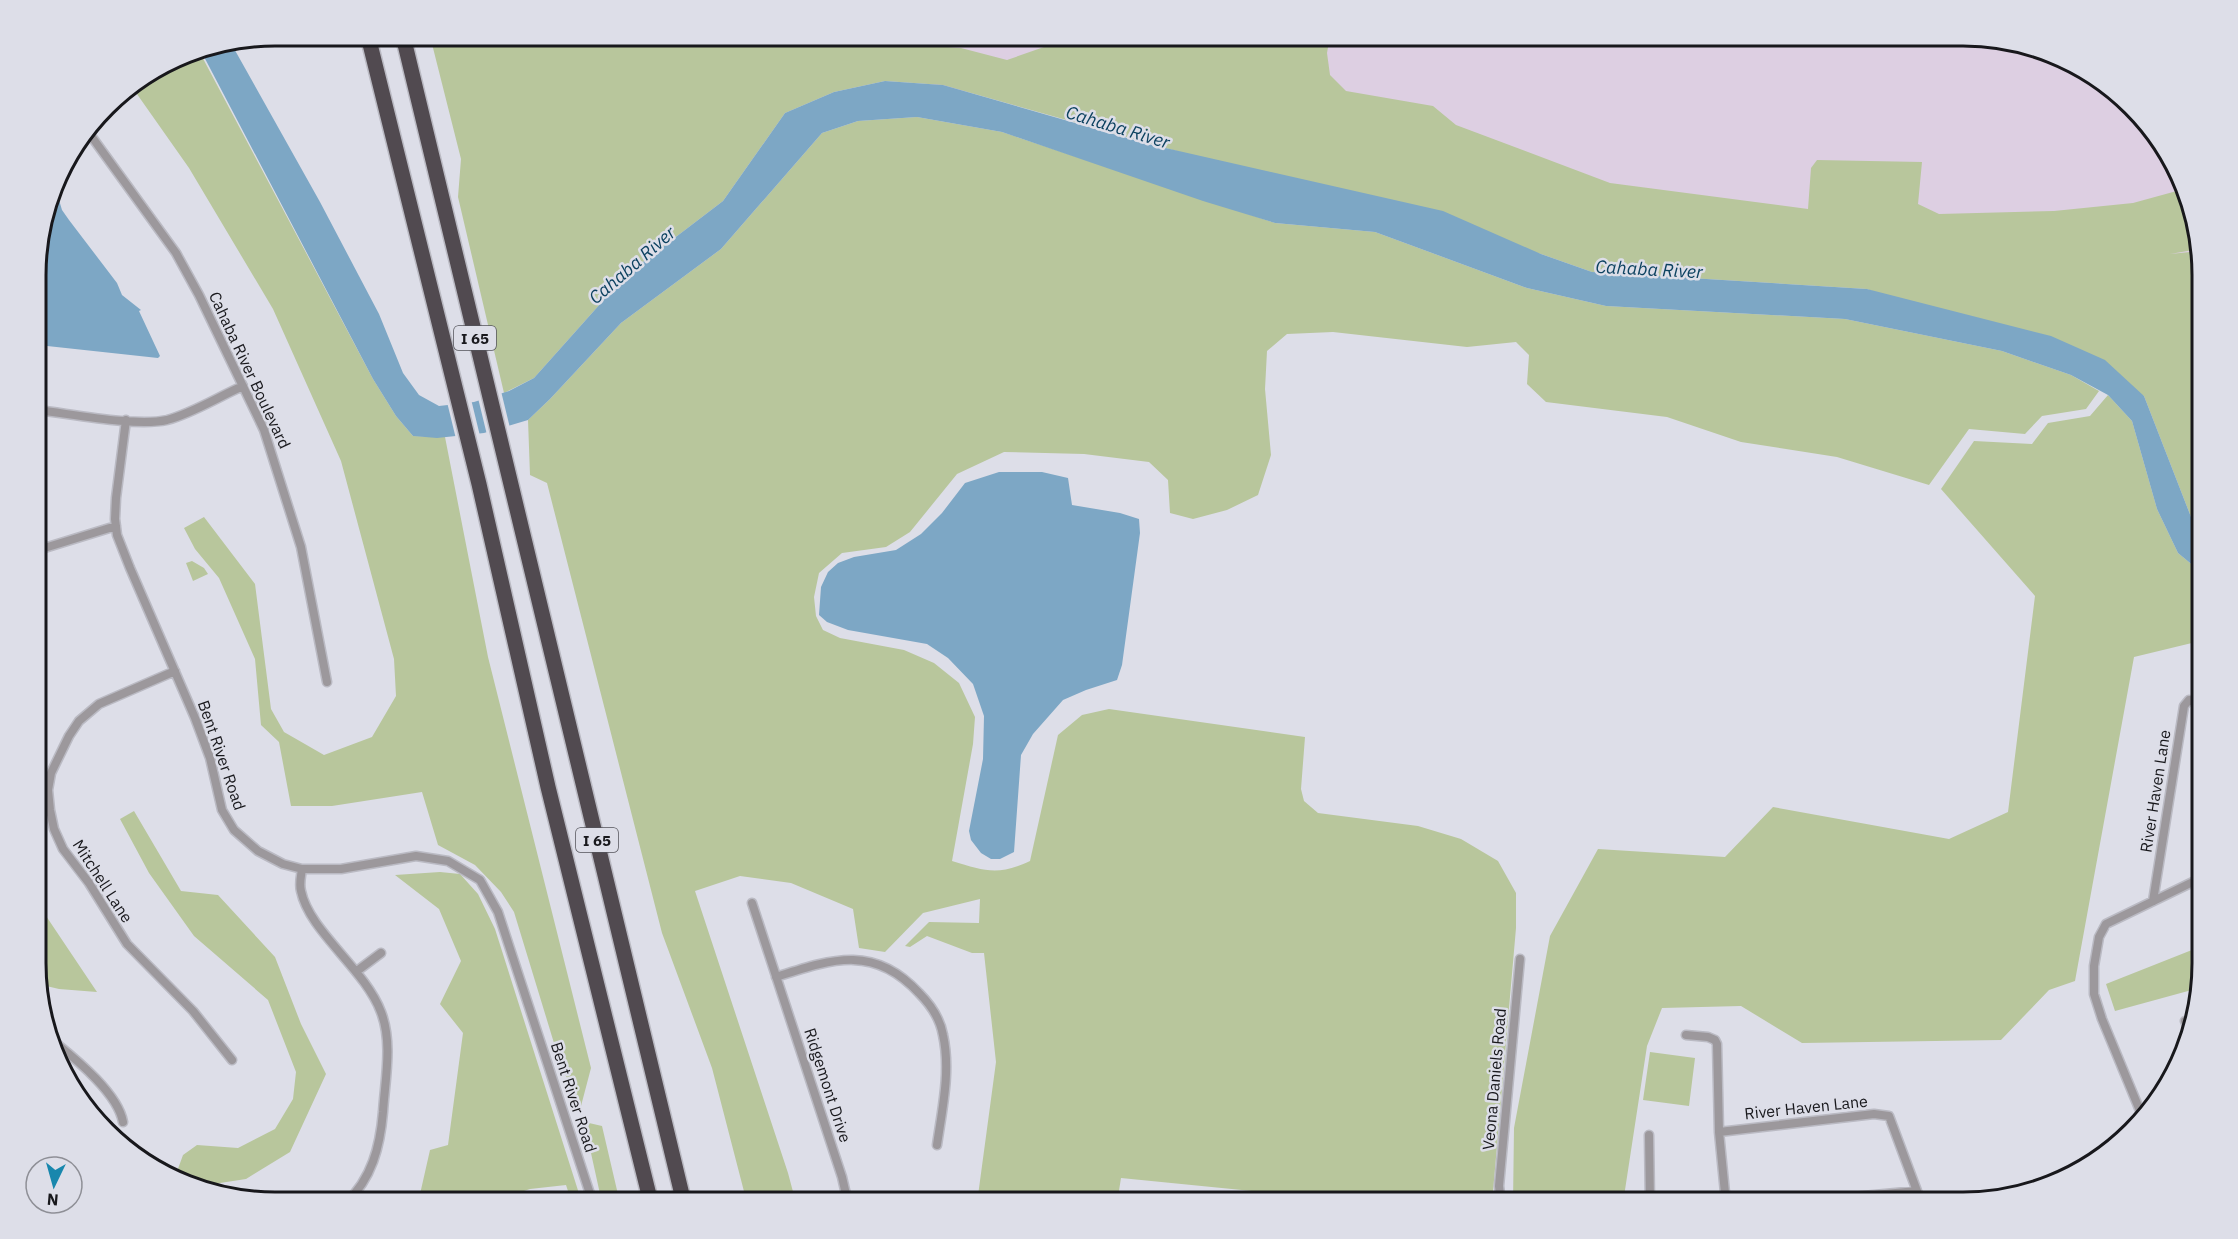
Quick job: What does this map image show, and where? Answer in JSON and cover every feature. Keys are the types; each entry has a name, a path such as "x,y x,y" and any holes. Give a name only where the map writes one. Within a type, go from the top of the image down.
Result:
{"highway":[{"name":"I 65","path":"371,46 479,484 548,787 648,1192"},
{"name":"I 65","path":"405,46 681,1192"}],"street":[{"name":"Cahaba River Boulevard","path":"93,138 176,253 199,295 269,442 301,548 327,682"},
{"path":"46,411 148,422 166,420 243,386"},
{"name":"Bent River Road","path":"126,420 116,498 116,526 130,568 210,758 222,810 234,830 258,851 283,864 302,869 341,869 425,856 448,861 480,880 498,912 589,1192"},
{"path":"46,548 116,526"},
{"name":"Mitchell Lane","path":"175,671 99,704 79,721 51,773 48,790 50,810 54,829 63,849 89,883 122,937 193,1011 232,1060"},
{"name":"River Haven Lane","path":"2153,901 2184,706 2189,700 2192,701"},
{"path":"302,869 300,889 307,907 317,924 357,971 382,1013 387,1042 380,1136 374,1161 366,1178 355,1192"},
{"path":"2139,1109 2094,994 2094,966 2099,937 2106,924 2192,883"},
{"name":"Ridgemont Drive","path":"752,903 845,1192"},
{"path":"357,971 381,953"},
{"path":"776,977 812,966 847,959 878,962 908,981 934,1008 944,1036 946,1079 937,1145"},
{"name":"Veona Daniels Road","path":"1500,1192 1520,959"},
{"path":"1686,1035 1708,1037 1715,1040 1717,1044 1719,1132 1725,1192"},
{"path":"64,1050 110,1093 117,1103 123,1122"},
{"name":"River Haven Lane","path":"1719,1132 1874,1114 1889,1116 1917,1191"},
{"path":"1649,1135 1650,1192"},
{"path":"1906,1192 1917,1191"}],"shaded area":[{"path":"748,46 1962,46 1992,48 2022,54 2064,70 2090,85 2113,103 2135,125 2153,148 2168,174 2184,216 2192,269 2121,334"}],"green space":[{"path":"433,46 933,46 961,48 1007,60 1044,46 1328,46 1330,75 1346,91 1433,106 1456,125 1610,183 1808,209 1811,168 1817,160 1922,162 1918,204 1939,214 2054,211 2133,203 2175,191 2184,216 2190,250 2170,254 2190,252 2192,276 2192,520 2144,396 1867,289 1592,272 1541,254 943,85 885,81 834,92 785,113 723,201 626,275 534,378 504,393 458,197 461,159"},
{"path":"203,59 373,379 396,416 413,436 445,437 488,657 591,1068 581,1106 561,1066 514,912 501,892 475,865 438,845 422,792 332,806 291,806 279,742 261,725 255,659 219,578 195,549 184,528 204,517 255,584 271,709 284,732 324,755 372,737 396,696 394,659 341,461 273,309 189,168 137,94 174,70"},
{"path":"917,117 1002,132 1275,223 1375,232 1527,288 1606,306 1845,319 2002,351 2071,375 2099,391 2086,409 2042,416 2025,434 1969,429 1929,485 1837,457 1741,442 1667,417 1546,402 1527,384 1529,355 1516,342 1467,347 1333,332 1287,334 1267,351 1265,389 1271,455 1258,495 1227,510 1193,519 1170,513 1168,480 1149,462 1084,454 1004,452 957,474 910,532 886,547 842,553 819,573 814,597 816,616 823,630 840,638 904,650 934,663 959,683 975,717 973,744 952,861 974,867 1000,870 1030,861 1058,735 1082,715 1109,709 1305,737 1301,789 1304,801 1318,813 1418,826 1461,839 1498,861 1516,893 1516,928 1493,1192 1263,1192 1121,1178 1119,1192 978,1192 996,1062 984,953 972,953 927,936 910,947 905,946 929,922 979,923 980,899 923,913 885,952 859,948 853,909 791,883 740,876 695,891 793,1192 744,1192 712,1068 662,933 547,483 530,475 528,420 621,323 721,249 822,133 858,121"},
{"path":"2108,395 2132,421 2157,509 2178,553 2192,565 2192,643 2134,657 2075,981 2049,990 2001,1040 1802,1043 1741,1006 1662,1008 1647,1046 1625,1192 1513,1192 1514,1128 1550,936 1598,849 1725,857 1773,807 1949,839 2008,812 2035,596 1941,489 1974,441 2032,444 2048,423 2090,416"},
{"path":"192,561 204,568 208,574 193,581 186,563"},
{"path":"134,811 181,891 218,895 275,957 301,1024 326,1074 290,1152 246,1179 213,1184 177,1170 183,1155 197,1145 238,1148 275,1129 293,1099 296,1072 268,1000 194,936 149,873 120,819"},
{"path":"440,872 460,874 478,894 495,929 579,1192 568,1192 566,1185 521,1192 420,1192 430,1150 448,1145 463,1033 440,1004 461,961 439,909 395,875"},
{"path":"46,916 97,992 48,986"},
{"path":"2192,950 2190,990 2115,1011 2106,984"},
{"path":"1650,1052 1695,1058 1689,1106 1643,1100"},
{"path":"589,1123 602,1126 617,1192 600,1192 587,1135"}],"water":[{"path":"235,50 320,202 379,314 403,373 419,395 439,406 474,402 509,391 534,378 626,275 723,201 785,113 834,92 885,81 943,85 1148,144 1443,211 1541,254 1592,272 1867,289 2051,336 2105,360 2144,396 2192,520 2192,565 2178,553 2157,509 2132,421 2108,395 2071,375 2002,351 1845,319 1606,306 1527,288 1375,232 1275,223 1203,201 1002,132 917,117 858,121 822,133 721,249 621,323 528,420 484,433 437,438 413,436 396,416 373,379 205,58"},
{"path":"59,201 62,210 117,283 122,295 141,310 139,311 160,356 158,358 46,346 48,246"},
{"path":"999,472 1042,472 1068,478 1072,505 1120,513 1139,519 1140,533 1122,665 1117,680 1063,700 1033,734 1021,755 1014,852 1000,859 991,859 981,853 971,840 969,831 983,759 984,716 973,684 948,658 927,644 848,630 827,622 819,615 821,587 828,572 838,563 854,557 896,550 921,534 942,513 965,483"}],"pier":[{"path":"501,391 510,428 487,435 478,398"},
{"path":"471,399 480,436 456,439 447,402"}],"water label":[{"name":"Cahaba River","path":"1118,127"},
{"name":"Cahaba River","path":"632,265"},
{"name":"Cahaba River","path":"1649,269"}]}
